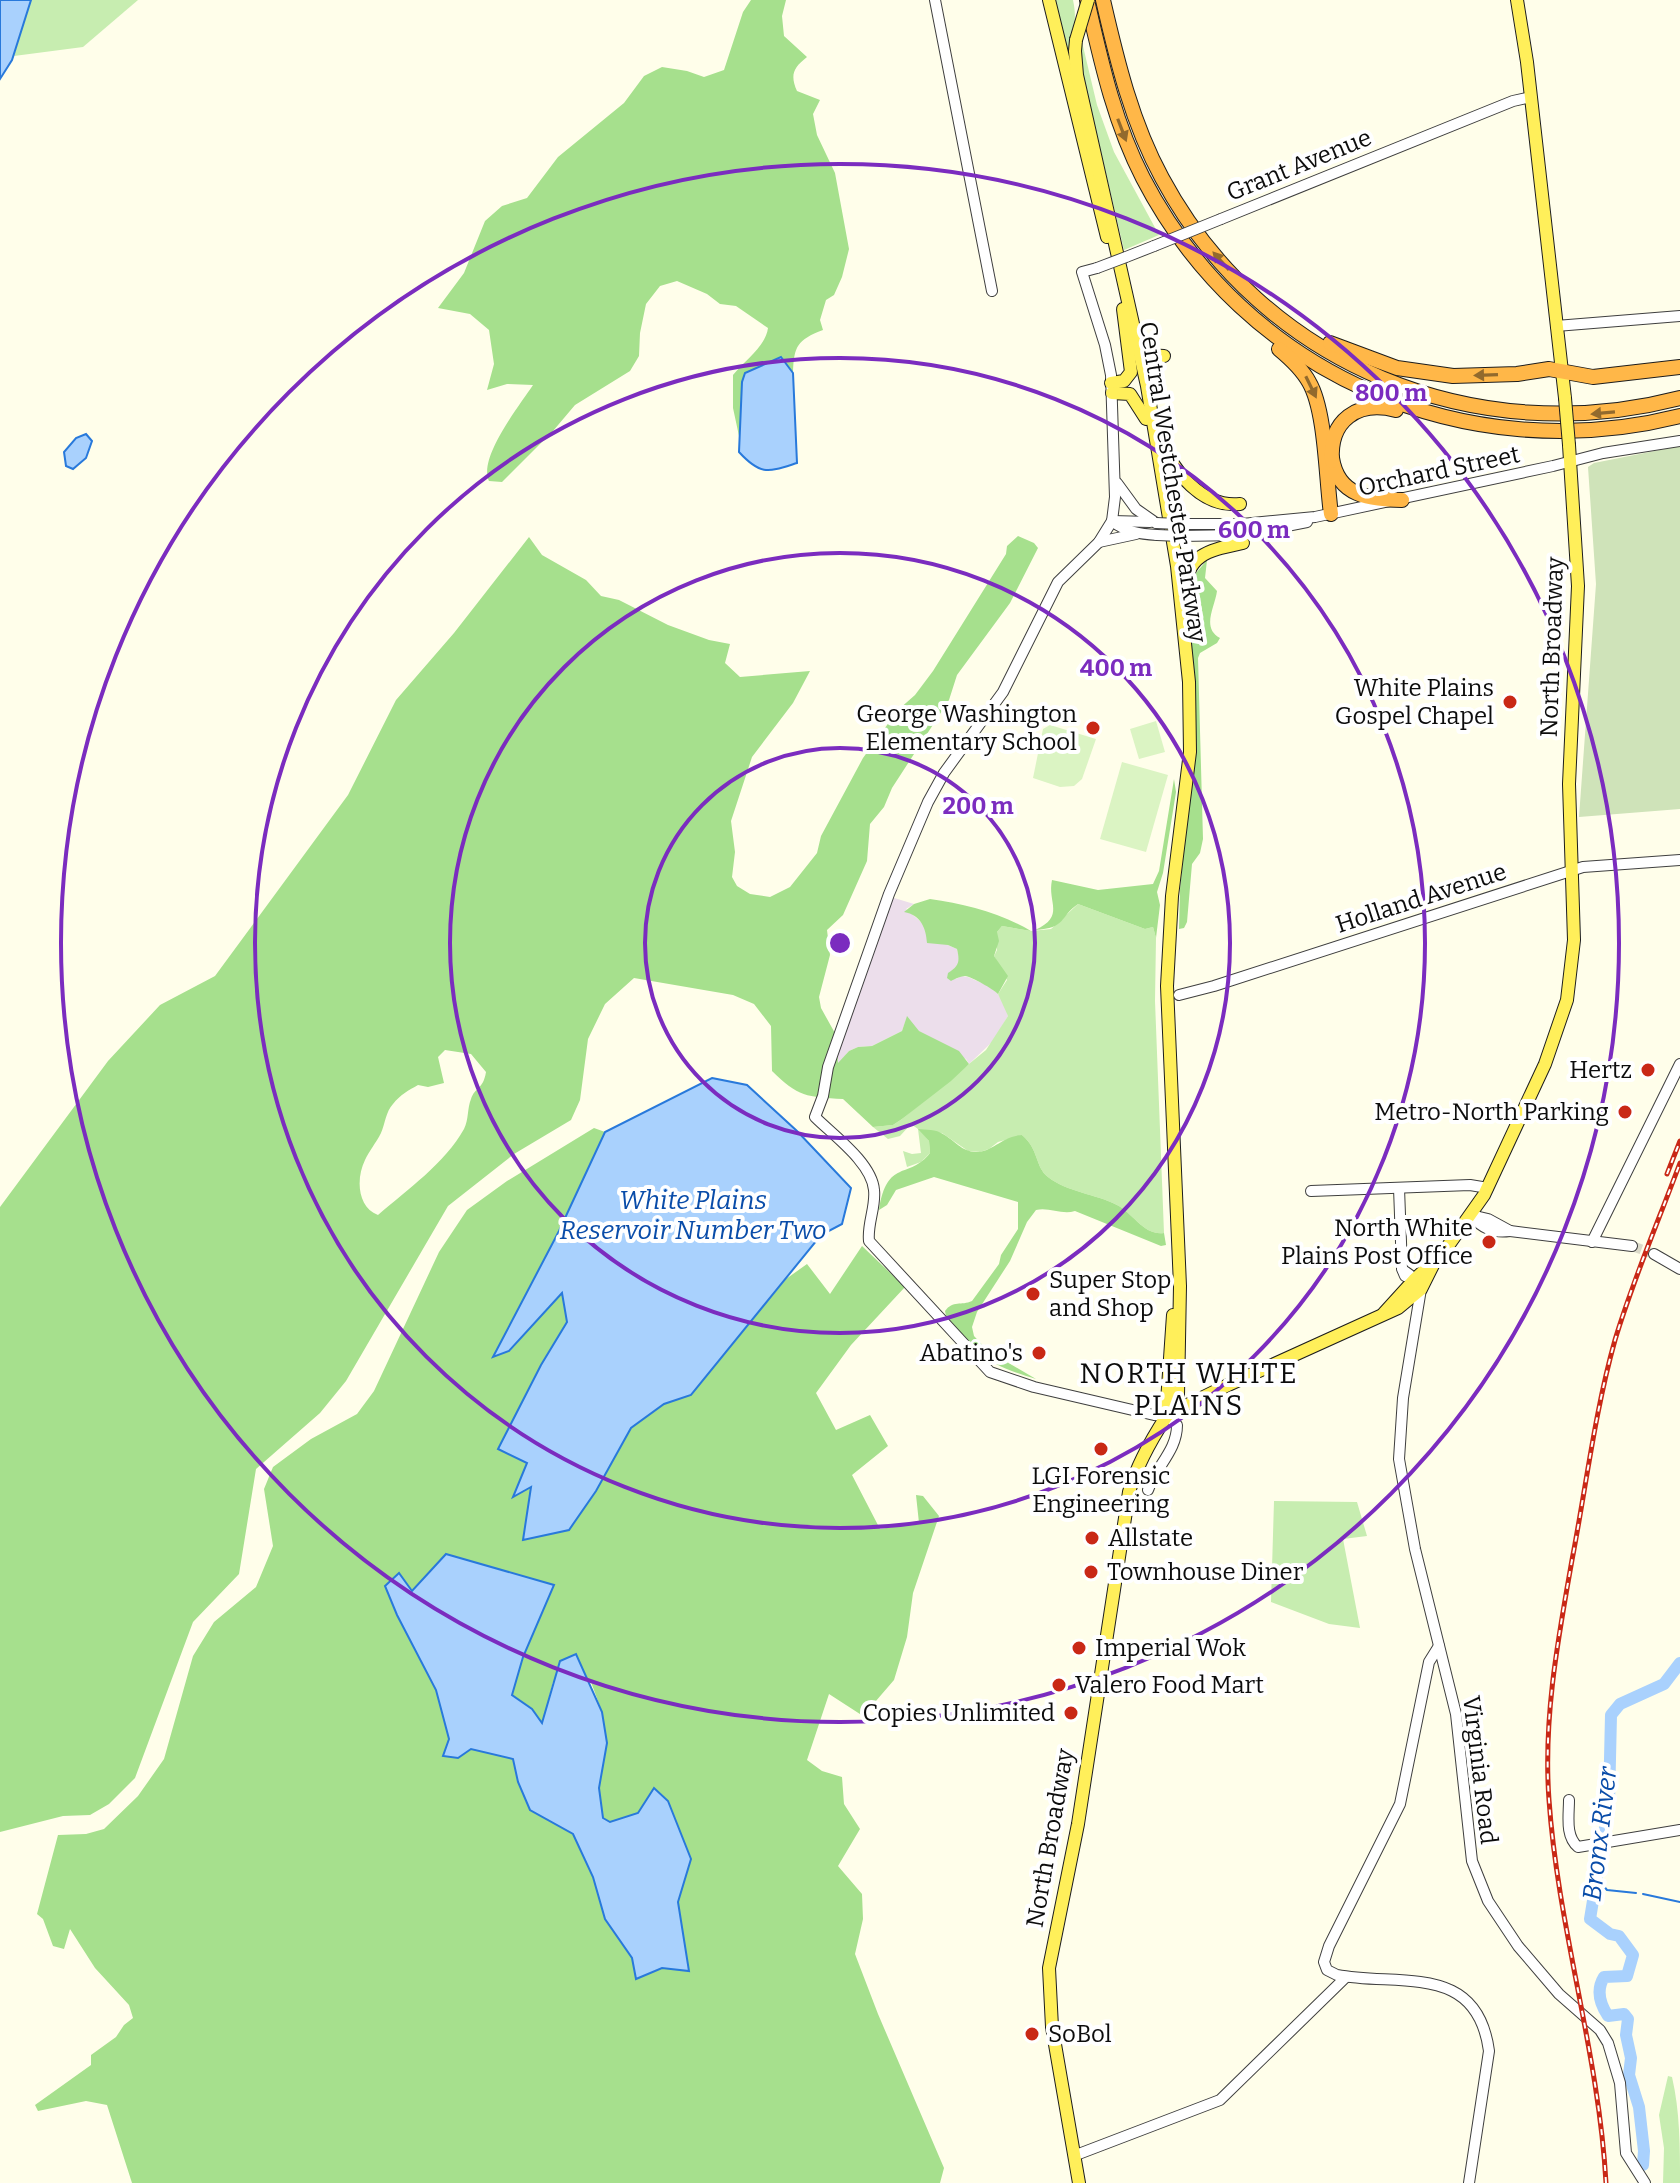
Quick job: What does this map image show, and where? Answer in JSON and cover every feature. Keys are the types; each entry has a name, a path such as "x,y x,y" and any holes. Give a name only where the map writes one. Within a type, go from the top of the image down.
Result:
{"highway":[{"path":"1080,0 1124,136 1155,201 1203,268 1262,326 1333,374 1410,408 1478,425 1538,432 1609,429 1680,416"},
{"path":"1087,0 1100,56"},
{"path":"1103,0 1128,97 1153,161 1176,202 1201,239 1249,291 1293,328 1340,359 1393,383 1447,401 1504,412 1561,415 1618,411 1680,398"},
{"path":"1249,291 1328,342 1397,368 1453,376 1517,374 1549,369 1593,377 1680,367"},
{"path":"1262,326 1267,338 1299,368 1316,396 1334,513"},
{"path":"1334,513 1334,437 1350,415 1370,407 1399,411 1410,408"},
{"path":"1332,458 1339,479 1354,493 1368,499 1402,500"}],"main road":[{"name":"Central Westchester Parkway","path":"1049,0 1149,394 1150,423 1172,582 1182,702 1180,777 1164,903 1160,972 1172,1274 1171,1375 1166,1416"},
{"name":"Central Westchester Parkway","path":"1087,0 1076,40 1077,75 1177,566 1189,693 1190,752 1171,910 1167,986 1181,1356 1178,1395 1174,1407 1166,1416"},
{"name":"North Broadway","path":"1079,2183 1052,2027 1049,1968 1078,1824 1129,1492 1143,1457 1166,1416 1384,1313 1411,1290 1471,1215 1488,1188 1545,1064 1565,1007 1574,940 1569,784 1578,586 1563,373 1517,0"},
{"path":"1112,388 1131,372 1126,307"},
{"path":"1126,307 1146,353 1152,357 1164,356 1150,367 1149,394"},
{"path":"1112,388 1130,394 1161,434 1172,463 1182,478 1210,498 1240,504"},
{"path":"1185,632 1185,582 1190,568 1205,553 1242,534"}],"street":[{"path":"935,0 992,291"},
{"name":"Grant Avenue","path":"1112,388 1105,345 1082,272 1154,246 1404,143 1531,97"},
{"path":"1556,326 1680,316"},
{"path":"1112,388 1115,480 1112,521 1099,542 1058,582 1003,692 944,773 906,854 828,1067 823,1096 815,1117 864,1164 872,1178 875,1191 869,1241 990,1372 1034,1387 1166,1416 1177,1425 1168,1457 1156,1472 1148,1490"},
{"name":"Orchard Street","path":"1242,534 1603,453 1680,441"},
{"path":"1115,480 1136,509 1156,523"},
{"path":"1240,504 1242,534"},
{"name":"Orchard Street","path":"1112,521 1242,534 1280,529 1315,517"},
{"name":"Orchard Street","path":"1112,521 1121,529 1139,534 1157,535 1179,530"},
{"path":"1099,542 1139,534"},
{"name":"Holland Avenue","path":"1179,995 1583,867 1680,860"},
{"path":"1592,1242 1680,1064"},
{"path":"1311,1191 1470,1185 1488,1188"},
{"name":"Virginia Road","path":"1399,1188 1403,1270 1415,1313 1399,1424 1399,1459 1415,1549 1456,1714 1467,1834 1478,1881 1518,1946 1559,1994 1600,2030 1608,2043 1620,2083 1626,2153 1645,2183"},
{"path":"1471,1215 1480,1227 1500,1232 1632,1246"},
{"path":"1654,1254 1676,1267"},
{"path":"1403,1270 1411,1290"},
{"path":"1439,1646 1429,1662 1400,1804 1324,1956 1324,1962 1327,1970 1346,1977 1443,1985 1461,1996 1476,2013 1487,2035 1489,2051 1469,2183"},
{"path":"1569,1800 1569,1830 1573,1844 1582,1848 1680,1830"},
{"path":"1076,2155 1220,2100 1346,1977"}],"shaded area":[{"path":"891,897 914,904 906,909 948,945 957,949 960,962 956,979 968,977 989,986 1007,1010 1008,1016 993,1041 969,1064 966,1059 918,1031 907,1017 902,1031 872,1046 849,1051 838,1064 837,1050"}],"green space":[{"path":"30,0 138,0 83,47 14,56"},
{"path":"751,0 786,0 782,16 784,36 807,57 794,72 797,91 820,100 813,114 817,135 835,173 849,249 834,295 826,300 820,320 823,330 807,337 799,345 794,356 793,373 781,357 763,364 741,422 739,436 733,408 733,375 759,347 768,328 736,306 720,304 707,294 677,281 660,286 646,304 639,356 630,371 575,405 502,482 489,481 487,471 494,446 533,385 507,384 487,390 494,364 489,330 470,314 438,308 464,273 485,221 502,206 527,198 558,157 624,103 644,76 662,67 704,77 724,70 743,12"},
{"path":"1054,0 1073,0 1075,18 1070,66"},
{"path":"1082,42 1097,105 1114,152 1159,235 1124,250 1081,67"},
{"path":"1680,446 1680,809 1579,817 1596,584 1588,467 1594,463"},
{"path":"1018,536 1038,548 1010,603 957,675 949,700 892,788 884,807 870,824 867,861 843,915 827,930 830,955 819,997 821,1008 836,1035 838,1063 849,1051 872,1046 902,1031 907,1016 919,1031 959,1051 969,1064 893,1125 873,1127 843,1099 796,1091 772,1071 771,1026 754,1004 733,995 634,978 605,1004 588,1039 580,1100 571,1120 514,1154 448,1206 346,1381 320,1413 256,1469 239,1574 193,1622 135,1778 109,1804 90,1815 63,1816 0,1832 0,1207 108,1061 160,1005 215,976 348,795 396,700 454,633 529,537 542,555 586,580 601,596 619,600 668,625 730,644 725,663 740,677 810,671 793,703 752,757 731,821 735,852 732,877 737,886 750,894 770,897 790,887 817,853 821,836 863,758 898,710 915,695 933,671 1006,554 1007,546","holes":["445,1050 471,1054 486,1072 471,1099 464,1129 447,1153 425,1175 378,1215 371,1211 362,1199 360,1175 391,1107 418,1085 428,1087 444,1083 438,1057"]},
{"path":"1207,560 1205,578 1217,591 1211,629 1220,638 1198,658 1203,839 1200,853 1192,864 1187,922 1184,928 1179,929 1194,752 1189,647 1193,611 1191,584"},
{"path":"1156,721 1165,752 1139,759 1130,729"},
{"path":"1050,725 1096,739 1082,779 1074,786 1060,787 1033,778 1043,729"},
{"path":"1122,762 1168,775 1146,852 1100,839"},
{"path":"1174,779 1176,792 1157,892 1160,905 1156,938 1153,927 1145,929 1078,904 1058,924 1035,930 1050,920 1053,914 1052,880 1098,890 1153,884 1159,871"},
{"path":"930,899 982,910 1031,931 1002,926 997,932 999,941 994,956 1008,976 998,994 965,976 951,981 947,978 958,963 957,949 927,943 922,923 904,912 914,904"},
{"path":"1078,904 1145,929 1153,927 1156,938 1155,1001 1164,1233 1150,1231 1117,1205 1048,1177 1022,1135 998,1142 980,1152 968,1151 942,1133 920,1130 929,1141 930,1153 921,1162 907,1167 903,1151 921,1153 918,1129 911,1124 900,1136 888,1139 873,1127 893,1125 902,1119 986,1050 1008,1016 998,994 1007,980 994,956 997,932 1002,926 1031,931 1051,929"},
{"path":"594,1128 605,1132 559,1231 494,1356 510,1351 562,1292 567,1321 499,1448 528,1463 514,1496 531,1487 523,1539 596,1491 631,1428 664,1404 691,1395 786,1279 807,1264 830,1294 862,1246 905,1287 851,1345 816,1393 836,1430 870,1415 888,1446 852,1475 880,1529 919,1523 916,1495 923,1496 939,1516 913,1593 907,1637 894,1680 863,1716 829,1694 807,1760 822,1771 842,1777 844,1804 860,1829 838,1866 862,1894 863,1919 855,1954 944,2168 940,2183 132,2183 107,2105 86,2101 38,2111 35,2105 91,2065 91,2055 116,2037 133,2018 129,2005 95,1968 70,1929 64,1949 53,1946 43,1919 37,1914 58,1835 86,1834 104,1829 138,1796 164,1759 193,1656 214,1622 256,1587 273,1546 264,1489 273,1467 311,1439 357,1414 374,1391 439,1252 467,1210 507,1181","holes":["399,1573 411,1592 523,1657 512,1695 532,1709 542,1724 553,1682 591,1682 602,1712 607,1743 599,1788 603,1818 610,1822 638,1813 654,1789 691,1859 678,1902 689,1971 662,1968 636,1978 632,1958 605,1919 593,1877 573,1834 530,1810 518,1782 513,1758 471,1749 458,1757 449,1739 436,1690 385,1586"]},
{"path":"918,1129 940,1132 962,1148 976,1152 1022,1135 1048,1177 1117,1205 1150,1231 1164,1233 1166,1245 1161,1246 1075,1211 1036,1210 1027,1222 1010,1261 977,1312 972,1327 974,1336 988,1351 1036,1379 984,1357 957,1330 945,1311 954,1304 972,1301 999,1264 1001,1255 1018,1229 1018,1202 934,1177 896,1190 887,1205 879,1210 887,1183 893,1176 914,1166 930,1153 929,1141"},
{"path":"1274,1501 1357,1502 1367,1536 1343,1539 1360,1628 1329,1624 1271,1602"},
{"path":"1668,2076 1672,2077 1677,2103 1680,2183 1663,2183 1664,2148 1659,2115"}],"water":[{"path":"0,0 31,0 12,60 0,79"},
{"path":"781,357 793,373 797,463 765,470 753,465 739,452 742,382 745,373"},
{"path":"86,434 92,441 86,458 73,469 66,466 64,452 76,438"},
{"name":"White Plains Reservoir Number Two","path":"712,1078 747,1085 797,1131 851,1188 842,1224 821,1235 691,1395 664,1404 631,1428 596,1491 569,1530 523,1540 531,1487 513,1497 527,1463 498,1449 567,1322 562,1293 509,1351 493,1357 559,1231 605,1132"},
{"path":"446,1554 554,1585 523,1657 512,1695 532,1709 542,1723 560,1661 576,1654 602,1712 607,1743 599,1788 603,1818 610,1822 638,1813 654,1788 668,1801 691,1859 678,1902 689,1971 662,1968 636,1979 632,1958 605,1919 593,1877 573,1834 530,1810 518,1782 513,1759 471,1749 458,1758 443,1756 449,1739 436,1690 385,1586 399,1573 412,1591"}],"waterway":[{"name":"Bronx River","path":"1643,2165 1639,2107 1629,2075 1628,2019 1624,2014 1608,2016 1600,1992 1604,1977 1627,1976 1633,1955 1619,1936 1610,1934 1590,1919 1609,1803 1611,1715 1620,1704 1664,1684 1680,1663"},
{"path":"1597,1878 1607,1890 1636,1893"},
{"path":"1643,1894 1680,1902"}],"tunnel":[{"path":"1632,1246 1654,1254"}],"railway":[{"path":"1667,1174 1680,1141"},
{"path":"1606,2183 1595,2087 1554,1848 1548,1770 1550,1709 1562,1619 1608,1367 1630,1295 1680,1163"}],"place":[{"name":"White Plains Gospel Chapel","path":"1510,702"},
{"name":"George Washington Elementary School","path":"1093,728"},
{"name":"Hertz","path":"1648,1070"},
{"name":"Metro-North Parking","path":"1625,1112"},
{"name":"North White Plains Post Office","path":"1489,1242"},
{"name":"Super Stop and Shop","path":"1033,1294"},
{"name":"Abatino's","path":"1039,1353"},
{"name":"LGI Forensic Engineering","path":"1101,1449"},
{"name":"Allstate","path":"1092,1538"},
{"name":"Townhouse Diner","path":"1091,1572"},
{"name":"Imperial Wok","path":"1079,1648"},
{"name":"Valero Food Mart","path":"1059,1685"},
{"name":"Copies Unlimited","path":"1071,1713"},
{"name":"SoBol","path":"1032,2034"}],"district":[{"name":"NORTH WHITE PLAINS","path":"1189,1389"}]}
